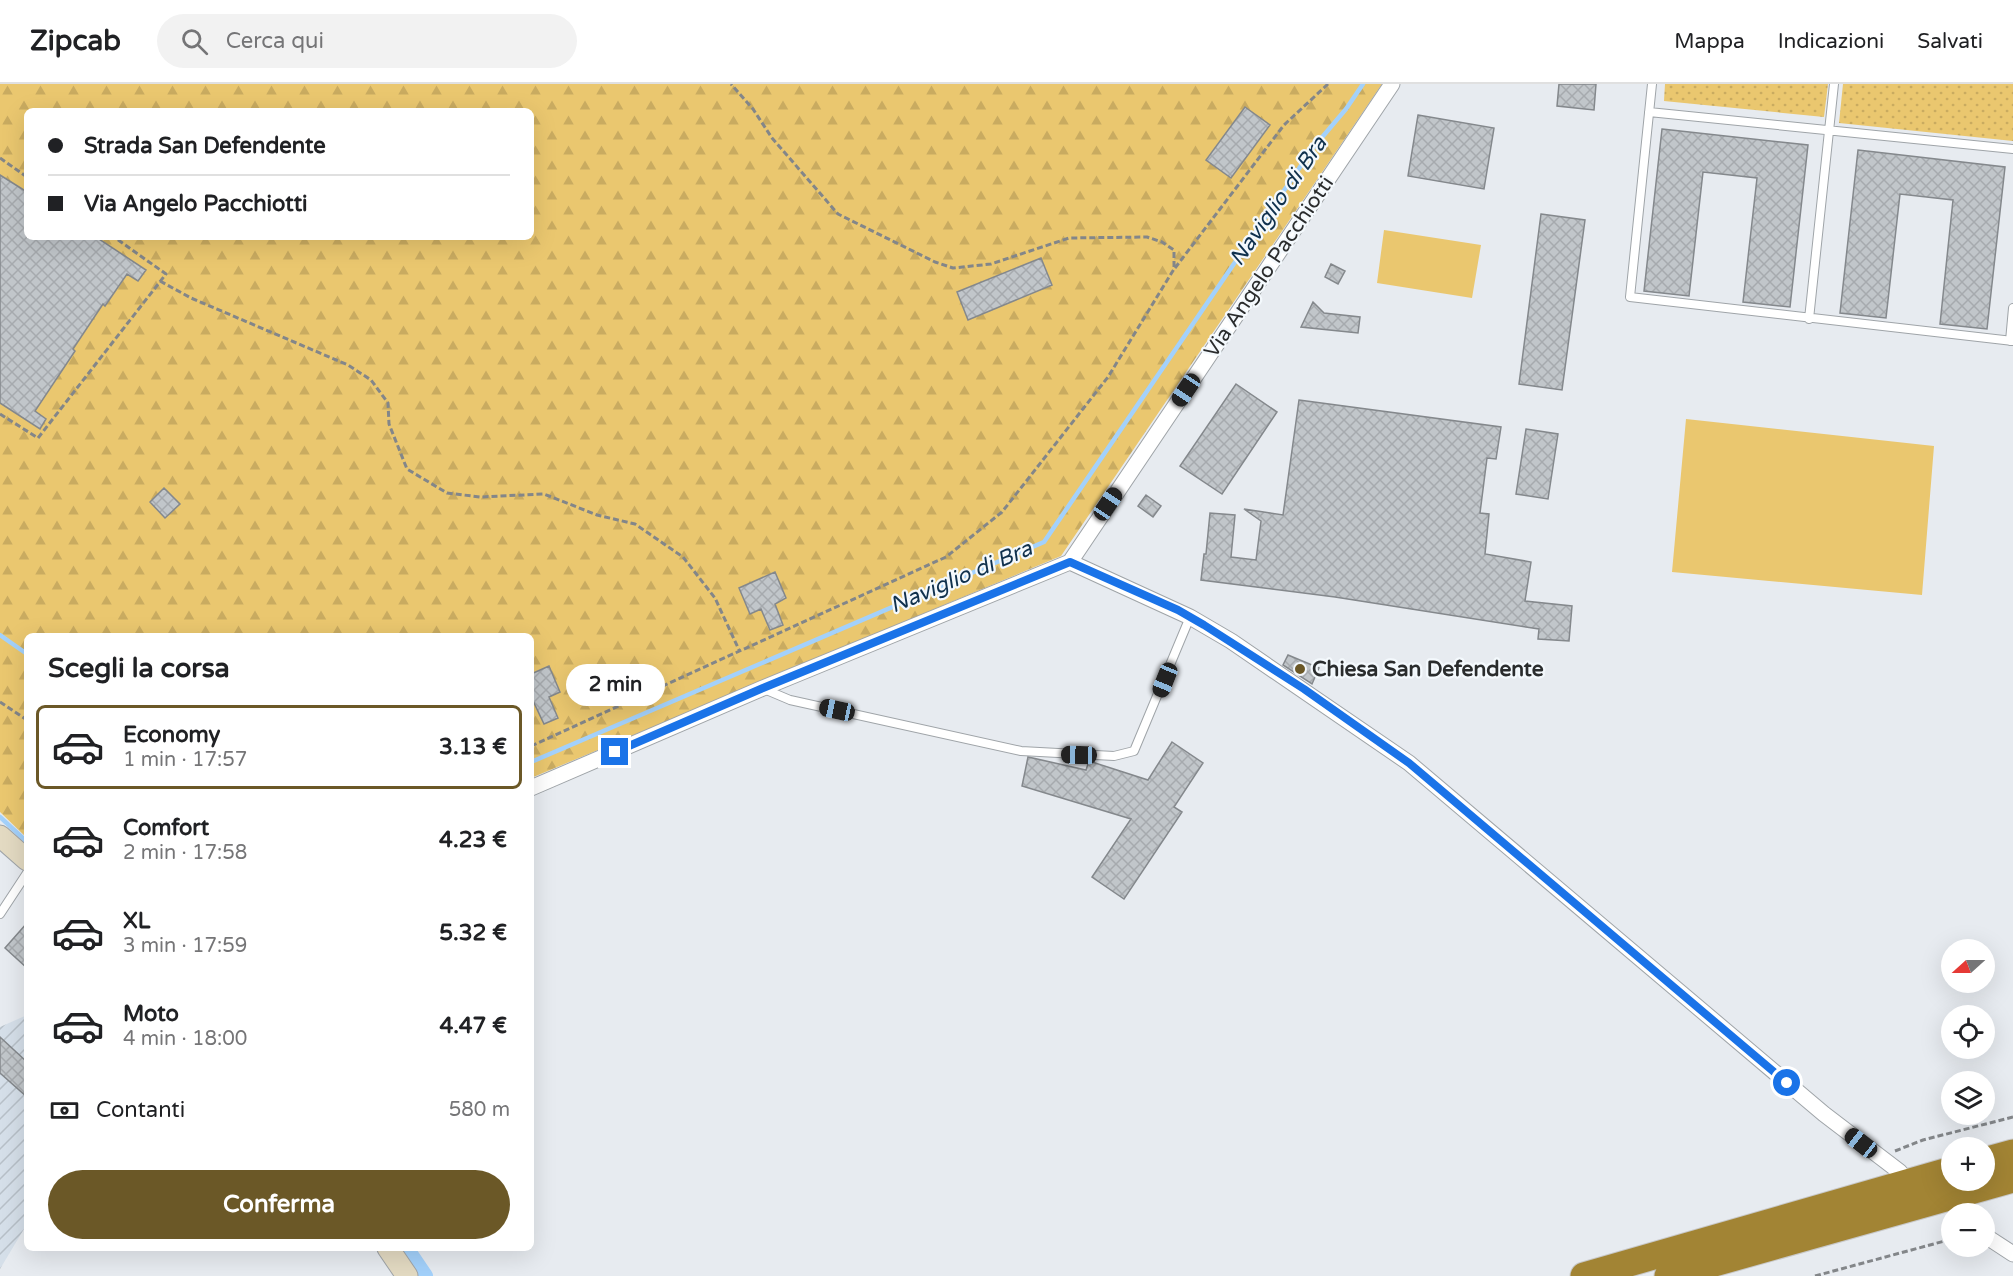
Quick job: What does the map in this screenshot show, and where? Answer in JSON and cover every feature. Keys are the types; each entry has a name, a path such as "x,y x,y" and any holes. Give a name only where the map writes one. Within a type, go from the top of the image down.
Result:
{"highway":[{"path":"1995,1158 2013,1153"},
{"path":"1584,1276 1941,1173"},
{"path":"1668,1276 2013,1179"}],"main road":[{"path":"0,836 24,857"},
{"path":"390,1251 406,1276"}],"street":[{"name":"Via Angelo Pacchiotti","path":"1070,562 1392,84"},
{"path":"534,787 763,688 1070,562 1190,617 1231,641 1409,763 1824,1114 1899,1172"},
{"path":"1995,1242 2013,1254"}],"lane":[{"path":"1652,84 1630,297 2011,341 2013,308"},
{"path":"1809,318 1834,84"},
{"path":"1649,111 2013,149"},
{"path":"763,688 790,700 1021,751 1113,756 1134,752 1190,617"},
{"path":"0,914 24,878"}],"path":[{"path":"731,84 753,109 772,138 838,214 935,262 953,268 971,264 991,264 1069,238 1147,237 1162,242 1174,250 1174,269"},
{"path":"534,745 946,557 1002,512 1108,377 1174,269 1284,125 1328,84"},
{"path":"0,158 24,175"},
{"path":"0,414 38,438 166,274 118,240"},
{"path":"160,281 191,298 348,365 371,380 388,403 389,424 407,469 447,493 480,497 544,495 597,515 635,524 683,557 715,598 740,652"},
{"path":"0,702 24,718"},
{"path":"1879,1157 1923,1140 2013,1118"},
{"path":"1815,1276 1941,1242"}],"shaded area":[{"path":"24,1016 24,1229 0,1269 0,1027"}],"green space":[{"path":"0,84 1382,84 1061,556 534,777 534,633 24,633 24,835 0,812"},
{"path":"1665,84 1828,84 1824,117 1664,101"},
{"path":"1843,84 2013,84 2013,141 1839,123"},
{"path":"1384,230 1481,245 1472,298 1377,283"},
{"path":"1686,419 1934,446 1922,595 1672,572"}],"building":[{"path":"1559,84 1596,84 1594,110 1557,106"},
{"path":"1245,107 1270,125 1231,178 1206,160"},
{"path":"1418,115 1494,128 1484,189 1408,176"},
{"path":"1662,129 1808,145 1790,307 1743,302 1757,178 1703,172 1689,296 1644,291"},
{"path":"1858,150 2005,167 1987,329 1940,324 1953,200 1900,194 1886,318 1840,313"},
{"path":"0,175 24,190 24,240 101,240 146,270 138,281 127,274 105,306 103,304 73,349 75,351 35,411 46,419 40,429 0,403"},
{"path":"1541,214 1585,220 1562,390 1519,384"},
{"path":"1041,258 1052,285 968,320 957,292"},
{"path":"1331,264 1345,271 1338,284 1325,277"},
{"path":"1313,302 1324,313 1360,317 1358,333 1301,327"},
{"path":"1236,384 1277,412 1222,494 1180,466"},
{"path":"1299,400 1501,427 1496,459 1487,458 1480,513 1489,514 1485,554 1531,562 1525,601 1572,606 1569,641 1538,639 1539,629 1335,597 1201,580 1210,513 1235,515 1231,557 1256,560 1261,521 1244,509 1283,515"},
{"path":"1526,429 1558,434 1548,499 1516,494"},
{"path":"164,488 180,504 165,518 150,502"},
{"path":"1146,495 1161,506 1153,517 1138,506"},
{"path":"775,572 786,598 775,604 783,625 770,630 761,609 750,614 739,588"},
{"name":"Chiesa San Defendente","path":"1288,655 1319,668 1312,684 1283,665"},
{"path":"549,666 560,692 549,697 558,718 544,724 534,703 534,673"},
{"path":"1172,742 1203,763 1174,807 1182,812 1124,899 1092,877 1131,819 1022,786 1028,757 1086,770 1089,761 1148,780"},
{"path":"24,926 24,965 5,948"},
{"path":"0,1037 24,1059 24,1094 0,1073"}],"waterway":[{"name":"Naviglio di Bra","path":"534,761 1044,542 1313,148 1346,109 1363,84"},
{"path":"0,635 24,652"},
{"name":"Naviglio di Bra","path":"0,817 24,839"},
{"path":"408,1251 425,1276"}],"place":[{"name":"Chiesa San Defendente","path":"1300,669"}],"route":[{"path":"615,752 763,688 1070,562 1178,610 1231,641 1409,763 1787,1083"}]}
